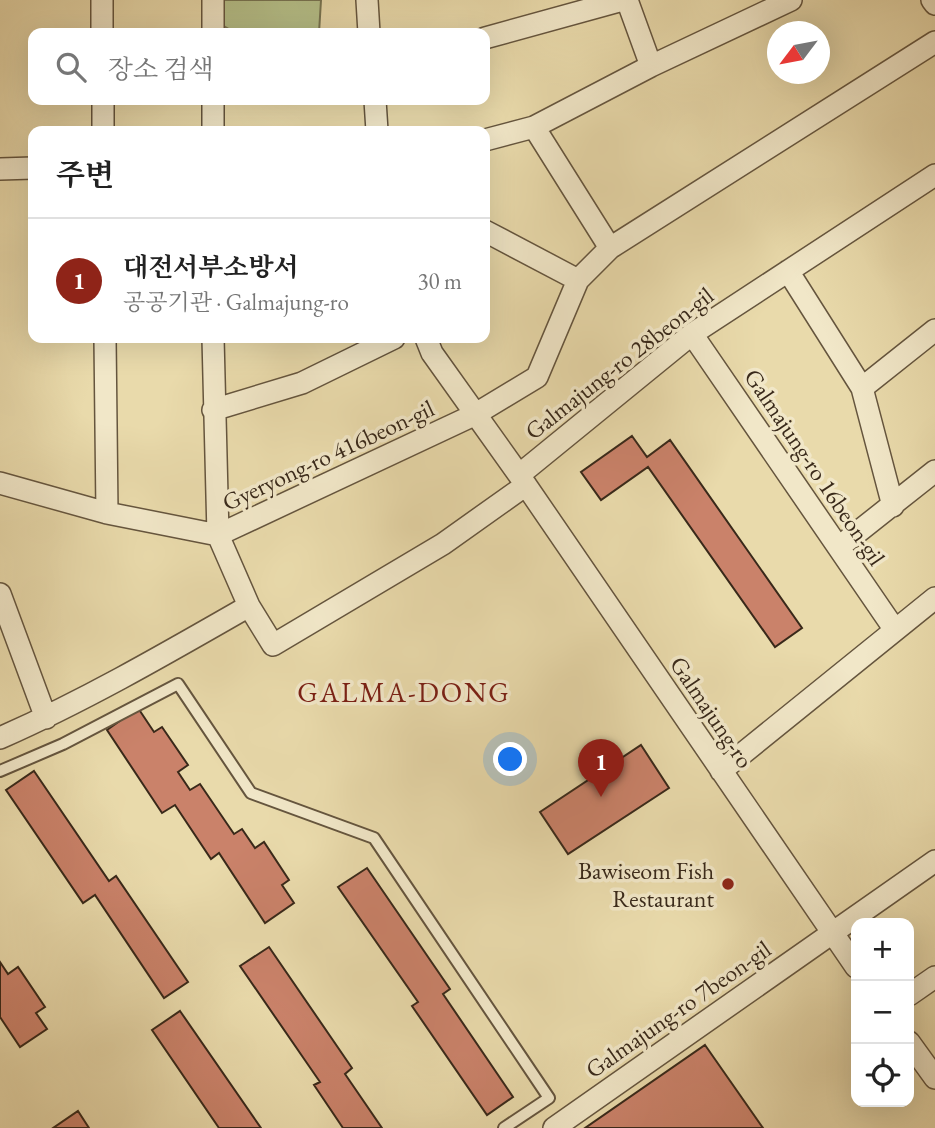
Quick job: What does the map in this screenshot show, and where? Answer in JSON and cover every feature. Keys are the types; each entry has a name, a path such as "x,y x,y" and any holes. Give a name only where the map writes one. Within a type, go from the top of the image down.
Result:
{"street":[{"path":"102,0 102,28"},
{"path":"213,0 213,28"},
{"path":"367,0 369,28"},
{"path":"490,37 625,0 651,66"},
{"path":"490,139 534,127 651,66 791,0"},
{"path":"490,234 578,280 610,248 935,42"},
{"path":"103,105 103,126"},
{"path":"213,105 213,126"},
{"path":"375,105 377,126"},
{"path":"534,127 610,248"},
{"path":"0,169 28,169"},
{"name":"Galmajung-ro 28beon-gil","path":"523,480 692,334 935,175"},
{"path":"788,271 862,388 893,506"},
{"name":"Gyeryong-ro 416beon-gil","path":"0,483 107,513 218,536 474,415 537,377 578,280"},
{"path":"862,388 935,330"},
{"name":"Galmajung-ro 16beon-gil","path":"692,334 895,630"},
{"path":"105,343 107,513"},
{"path":"213,343 218,536 249,606 273,645 443,544 523,480"},
{"path":"213,410 302,383 384,343"},
{"name":"Galmajung-ro","path":"428,343 474,415 523,480 851,960"},
{"path":"839,547 935,471"},
{"path":"721,771 935,598"},
{"path":"1,599 46,718"},
{"path":"0,738 46,718 148,665 249,606"},
{"name":"Galmajung-ro 7beon-gil","path":"554,1128 935,861"},
{"path":"914,992 935,977"},
{"path":"910,1044 935,1078"}],"lane":[{"path":"0,771 63,744 178,684 251,793 374,838 549,1098 504,1128"}],"green space":[{"path":"215,0 321,0 319,28 227,28 213,20"}],"building":[{"path":"632,436 647,457 670,440 802,628 775,647 648,467 601,500 581,472"},
{"path":"138,708 154,732 162,727 188,765 178,772 190,790 200,784 234,834 242,829 255,848 264,842 289,880 282,885 294,903 265,923 219,853 211,859 175,805 162,813 107,730"},
{"path":"641,745 669,788 568,854 540,812"},
{"path":"34,771 109,881 116,876 188,982 164,998 95,895 83,903 6,790"},
{"path":"367,868 450,989 443,994 513,1097 487,1115 412,1006 418,1002 338,887"},
{"path":"269,947 352,1068 345,1074 382,1128 343,1128 314,1085 320,1082 240,966"},
{"path":"0,962 8,974 18,967 45,1007 36,1013 47,1029 20,1047 0,1017"},
{"path":"180,1011 261,1128 219,1128 152,1030"},
{"path":"705,1045 763,1128 585,1128"},
{"path":"78,1111 89,1128 53,1128"}],"place":[{"name":"대전서부소방서","path":"601,797"},
{"name":"Bawiseom Fish Restaurant","path":"728,884"}],"district":[{"name":"GALMA-DONG","path":"404,692"}]}
